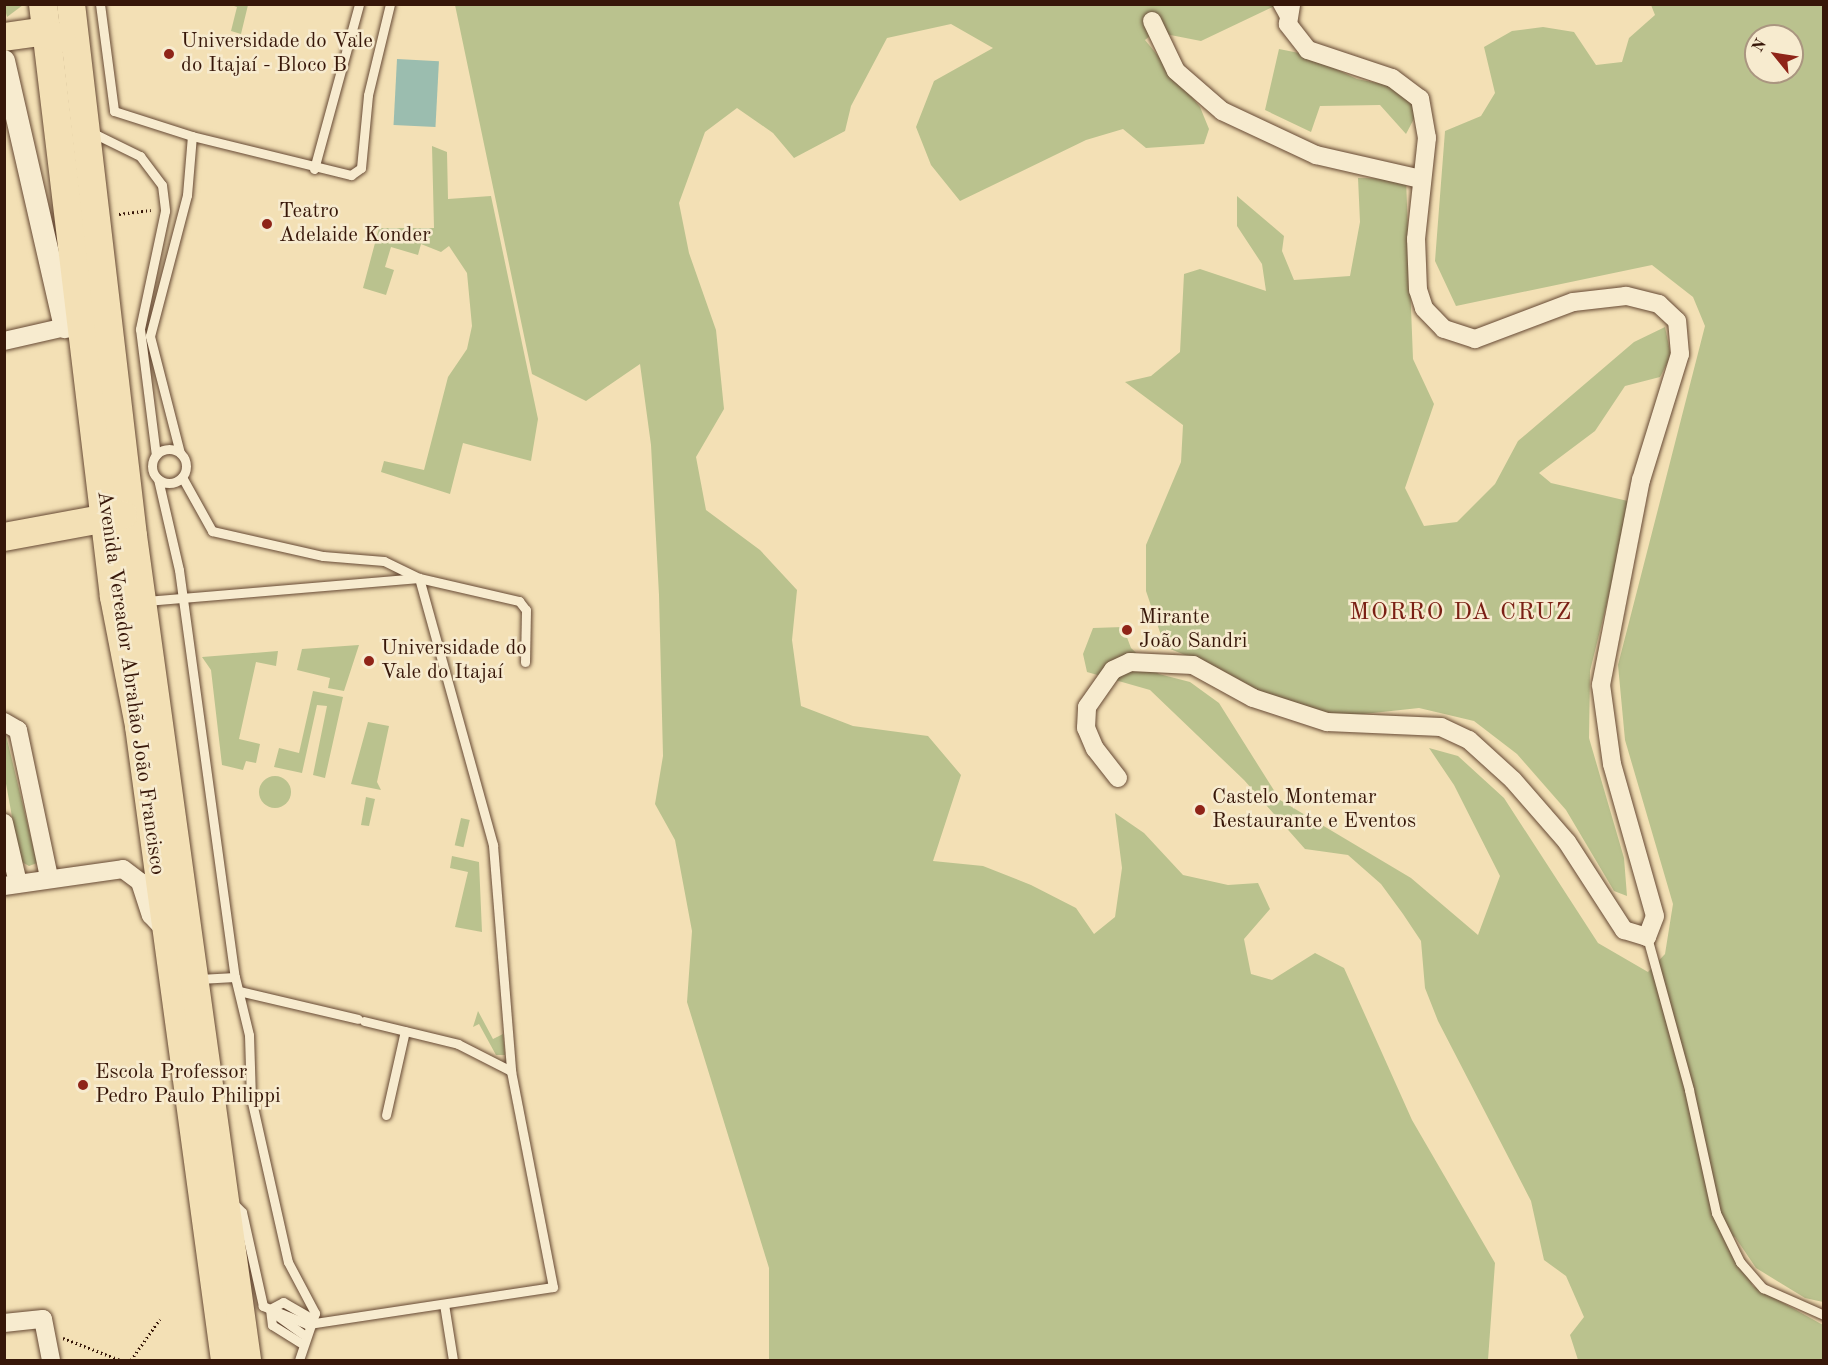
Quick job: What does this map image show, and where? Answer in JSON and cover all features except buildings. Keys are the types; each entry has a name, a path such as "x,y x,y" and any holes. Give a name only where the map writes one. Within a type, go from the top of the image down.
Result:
{"main road":[{"name":"Avenida Vereador Abrahão João Francisco","path":"43,4 88,366 123,522 144,601 222,1192 247,1360"},
{"name":"Avenida Vereador Abrahão João Francisco","path":"71,4 166,931 225,1360"},
{"path":"4,37 45,33 76,47"},
{"path":"65,327 88,366"},
{"path":"4,537 123,522"}],"street":[{"path":"1118,778 1095,749 1086,728 1087,707 1113,670 1130,662 1193,664 1253,698 1328,722 1455,731 1505,772 1567,842 1624,930 1647,937 1654,903 1612,764 1601,685 1641,480 1682,336 1677,321 1659,304 1626,296 1573,302 1475,339 1444,329 1424,308 1418,290 1421,179 1427,138 1420,99 1392,78 1308,50 1288,24 1291,4"},
{"path":"1152,21 1176,71 1221,111 1316,155 1421,179"},
{"path":"4,61 65,327 4,341"},
{"path":"4,722 18,730 49,877"},
{"path":"4,823 11,884 49,877 123,869 140,882 151,915 166,931"},
{"path":"4,1323 44,1326 51,1360"}],"lane":[{"path":"100,4 114,111 192,136 314,169 357,173 390,4"},
{"path":"314,169 359,4"},
{"path":"1277,4 1288,24"},
{"path":"84,128 154,169 165,212 140,329 156,455 152,468 158,479 183,602 235,977 266,1173 288,1262 315,1313 309,1321 298,1360"},
{"path":"192,136 187,195 150,336 185,465 182,477 212,531 323,556 384,561 419,578 519,601 526,610 525,662"},
{"path":"156,455 167,450 180,453"},
{"path":"158,479 170,483 182,477"},
{"path":"144,601 183,602 419,578"},
{"path":"270,1309 309,1321 553,1287 512,1071 493,844 419,578"},
{"path":"1647,937 1689,1089 1716,1213 1740,1262 1763,1288 1824,1315"},
{"path":"194,980 235,977"},
{"path":"239,991 469,1048 512,1071"},
{"path":"386,1115 405,1031"},
{"path":"222,1192 242,1212 256,1290 270,1309 272,1325 303,1339"},
{"path":"444,1304 453,1360"}],"path":[{"path":"117,224 116,214 165,212"},
{"path":"131,1360 160,1318"},
{"path":"44,1326 120,1360"}],"green space":[{"path":"5,4 23,5 7,17"},
{"path":"231,5 248,5 241,34 231,31 237,7"},
{"path":"455,5 1277,5 1201,41 1155,32 1145,40 1200,107 1209,129 1204,144 1146,148 1123,129 1086,140 960,201 931,165 916,127 934,81 993,48 951,24 887,38 851,106 845,131 794,158 773,133 737,108 705,132 679,203 689,253 716,330 724,409 696,457 706,510 760,550 797,590 792,640 801,706 853,726 928,736 961,775 933,861 983,866 1031,885 1076,908 1094,934 1115,917 1122,868 1115,813 1144,833 1183,875 1228,885 1258,883 1270,909 1244,939 1251,974 1272,980 1315,953 1344,968 1412,1120 1495,1263 1488,1360 769,1360 769,1268 687,1002 692,931 675,840 655,804 663,756 659,595 651,445 640,364 586,401 532,374"},
{"path":"1651,5 1823,5 1823,1302 1805,1298 1756,1268 1735,1237 1724,1234 1753,1286 1823,1325 1823,1360 1578,1360 1570,1335 1584,1317 1566,1276 1544,1260 1531,1201 1438,1021 1425,988 1421,941 1403,914 1381,884 1348,855 1305,849 1244,780 1150,690 1087,672 1083,654 1093,628 1123,627 1131,648 1159,674 1190,682 1219,703 1280,800 1411,878 1478,935 1500,876 1454,785 1429,748 1458,756 1504,798 1598,943 1648,972 1665,954 1673,904 1625,740 1618,665 1705,326 1693,297 1652,265 1456,306 1435,261 1445,131 1481,116 1495,93 1484,47 1512,31 1543,27 1574,32 1596,65 1622,62 1629,38 1655,15"},
{"path":"1279,49 1304,54 1357,79 1402,88 1417,113 1406,134 1380,105 1320,106 1311,132 1265,110"},
{"path":"432,146 447,152 448,199 491,196 538,419 531,461 463,443 450,494 381,472 384,461 424,470 448,377 467,349 472,326 467,273 449,246 441,252 421,244 418,255 391,247 385,267 394,270 386,295 363,288 379,228 434,228"},
{"path":"1358,178 1406,179 1413,359 1434,404 1405,488 1424,526 1457,522 1495,484 1518,441 1634,342 1665,327 1671,356 1660,377 1625,386 1595,431 1539,473 1551,483 1632,502 1590,671 1589,738 1624,858 1627,896 1614,891 1566,810 1517,754 1474,721 1419,708 1345,716 1283,704 1218,668 1165,647 1146,591 1146,545 1181,462 1183,425 1125,382 1151,376 1180,352 1184,274 1200,269 1266,291 1262,264 1237,226 1237,196 1284,236 1282,251 1294,280 1350,276 1360,222"},
{"path":"359,645 344,691 328,688 330,678 297,670 302,649"},
{"path":"278,651 276,666 256,662 239,739 260,744 256,763 246,761 243,770 222,765 211,670 202,657"},
{"path":"313,691 343,697 325,778 313,775 327,706 317,705 302,773 274,767 279,748 299,753"},
{"path":"368,722 389,726 377,782 381,790 351,784"},
{"path":"4,727 37,863 29,866 20,861 5,778"},
{"path":"275,776 286,781 291,792 286,803 275,808 264,803 259,792 264,781"},
{"path":"366,797 375,799 369,826 361,825"},
{"path":"461,818 470,820 463,847 455,845"},
{"path":"452,856 479,862 482,932 455,927 468,872 450,868"},
{"path":"478,1011 493,1039 503,1034 505,1055 496,1055 479,1024 473,1027"}],"shaded area":[{"path":"397,59 439,61 435,127 394,125"}],"place":[{"name":"Universidade do Vale do Itajaí - Bloco B","path":"169,54"},
{"name":"Teatro Adelaide Konder","path":"267,224"},
{"name":"Mirante João Sandri","path":"1127,630"},
{"name":"Universidade do Vale do Itajaí","path":"369,661"},
{"name":"Castelo Montemar Restaurante e Eventos","path":"1200,810"},
{"name":"Escola Professor Pedro Paulo Philippi","path":"83,1085"}],"district":[{"name":"MORRO DA CRUZ","path":"1461,614"}]}
